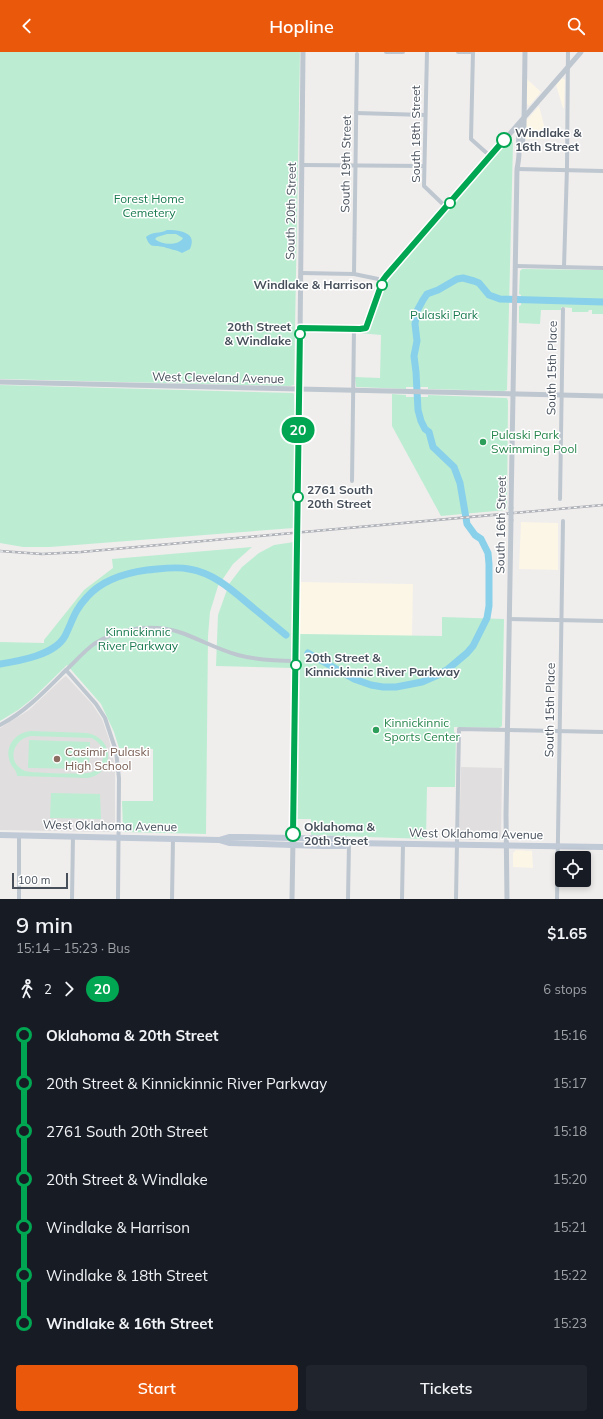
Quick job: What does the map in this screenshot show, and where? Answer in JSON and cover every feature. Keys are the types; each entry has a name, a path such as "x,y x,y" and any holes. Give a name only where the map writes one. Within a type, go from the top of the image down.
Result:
{"main road":[{"name":"West Oklahoma Avenue","path":"0,835 219,840 229,843 293,845 345,846 349,843 603,847"},
{"name":"West Oklahoma Avenue","path":"219,840 229,837 345,839 349,843"},
{"path":"257,837 257,844"}],"street":[{"name":"South 20th Street","path":"292,899 298,540 303,52"},
{"path":"386,52 403,52"},
{"name":"South 18th Street","path":"427,52 424,188 446,207"},
{"path":"458,52 473,52 471,139 490,156"},
{"name":"South 16th Street","path":"507,899 507,730 517,169 518,148 522,147 524,119 525,52"},
{"path":"564,267 567,171 568,52"},
{"path":"300,328 363,329 367,326 383,280 581,52"},
{"name":"South 19th Street","path":"354,274 357,53"},
{"path":"356,113 425,115"},
{"path":"507,138 514,140 518,148"},
{"path":"302,165 424,166"},
{"path":"517,169 603,171"},
{"path":"516,266 603,268"},
{"path":"301,273 354,274 383,280"},
{"name":"South 15th Place","path":"560,499 563,310"},
{"path":"352,481 354,329"},
{"name":"West Cleveland Avenue","path":"0,382 603,396"},
{"name":"South 15th Place","path":"557,899 563,521"},
{"path":"509,619 603,620"},
{"path":"0,725 26,708 94,644 127,630 147,628 169,630 249,658 296,661"},
{"path":"66,670 96,704 105,718 113,737 116,750 118,766 119,837 118,899"},
{"path":"456,899 459,729 603,732"},
{"path":"18,899 19,835"},
{"path":"72,899 73,836"},
{"path":"172,899 173,839"},
{"path":"348,899 349,843"},
{"path":"402,899 403,844"}],"shaded area":[{"path":"562,78 565,80 564,108 556,85"},
{"path":"527,79 541,92 529,106 527,104"},
{"path":"539,106 545,129 545,139 525,139 526,121"},
{"path":"521,522 558,523 558,570 519,569"},
{"path":"300,582 413,584 412,636 299,634"},
{"name":"Casimir Pulaski High School","path":"66,676 92,704 102,719 109,739 115,767 115,830 112,832 0,830 0,728 29,710"},
{"path":"461,767 502,768 501,837 499,840 461,840 459,838"},
{"path":"516,850 532,851 533,868 513,867 513,853"}],"green space":[{"name":"Forest Home Cemetery","path":"0,52 300,52 294,385 0,379"},
{"name":"Pulaski Park","path":"511,140 513,143 507,390 428,389 428,387 406,387 406,389 356,387 355,377 380,378 381,335 359,333 366,331 370,327 388,280 508,141"},
{"path":"522,269 603,270 603,314 592,314 592,310 589,310 588,312 572,312 572,308 561,307 561,310 541,310 540,324 519,323 519,306 521,305 521,295 519,294 520,271"},
{"path":"0,385 293,393 295,414 294,528 50,547 23,547 0,543"},
{"path":"392,394 406,395 406,397 428,397 428,395 507,398 506,510 441,516 392,426"},
{"path":"294,542 292,668 216,666 218,615 229,584 242,567 259,553 274,545"},
{"name":"Kinnickinnic River Parkway","path":"252,547 233,564 218,586 210,612 208,636 206,834 125,832 123,830 122,801 153,801 153,749 119,748 114,732 101,704 67,665 32,699 0,721 0,642 44,643 44,640 84,590 113,568 112,559"},
{"name":"Kinnickinnic Sports Center","path":"442,617 504,619 502,726 499,728 454,727 454,732 456,734 455,787 427,787 426,839 311,835 311,819 297,819 299,634 442,636"},
{"path":"25,732 87,733 96,736 103,741 107,748 107,763 103,770 97,775 88,778 17,776 10,762 8,751 15,738","holes":["31,736 92,738 101,746 103,752 102,760 99,766 92,772 59,773 25,771 15,763 14,752 16,746 19,742"]},
{"path":"29,740 90,742 89,769 28,768"},
{"path":"51,793 100,794 101,819 50,818"}],"water":[{"path":"172,230 186,233 191,239 192,243 190,249 182,253 164,247 153,246 149,243 146,237 148,235","holes":["167,234 176,234 183,238 181,241 170,244 155,239"]}],"waterway":[{"path":"308,653 354,679 371,685 396,687 422,682 448,669 467,653 473,646 487,618 489,606 488,553 481,539 475,535 467,524 460,483 454,467 433,447 429,432 425,429 418,410 414,356 417,341 415,324 417,311 427,294 438,290 457,279 463,278 479,283 489,295 500,299 603,302"},
{"path":"0,664 36,656 53,648 60,643 65,636 79,607 93,591 114,578 147,570 178,568 189,569 207,574 230,588 286,635"}],"railway":[{"path":"0,551 42,554 81,552 603,505"}],"bus line":[{"name":"20","path":"293,834 300,328 366,328 383,280 504,140"}],"place":[{"name":"Windlake & 16th Street","path":"504,140"},
{"name":"Windlake & Harrison","path":"382,285"},
{"name":"20th Street & Windlake","path":"300,334"},
{"name":"Pulaski Park Swimming Pool","path":"483,442"},
{"name":"2761 South 20th Street","path":"298,497"},
{"name":"20th Street & Kinnickinnic River Parkway","path":"296,665"},
{"name":"Kinnickinnic Sports Center","path":"376,730"},
{"name":"Casimir Pulaski High School","path":"57,759"},
{"name":"Oklahoma & 20th Street","path":"293,834"}]}
